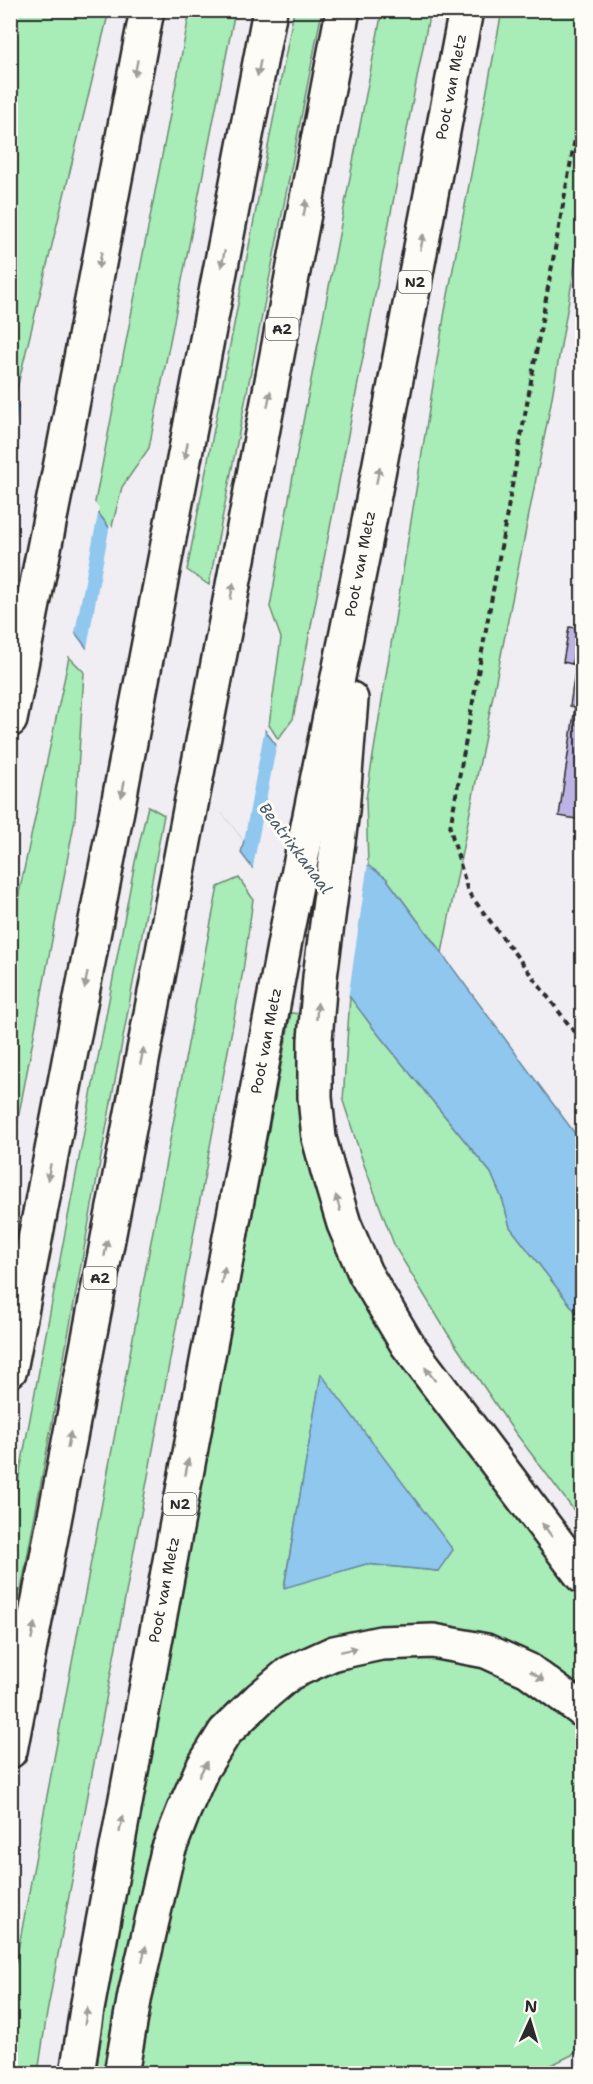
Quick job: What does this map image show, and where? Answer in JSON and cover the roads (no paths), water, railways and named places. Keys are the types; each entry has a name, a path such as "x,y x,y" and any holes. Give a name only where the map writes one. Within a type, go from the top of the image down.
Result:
{"highway":[{"path":"10,720 147,10"},
{"path":"10,1370 134,731 270,10"},
{"name":"A2","path":"10,1750 342,10"},
{"name":"Poot van Metz","path":"77,2073 286,935 363,553 466,10"},
{"name":"N2","path":"363,553 342,812 320,977 315,1040 315,1097 319,1138 344,1224 365,1273 408,1344 582,1576"},
{"path":"10,654 33,607"},
{"path":"121,2073 135,1995 165,1862 184,1810 202,1769 225,1732 290,1673 334,1653 381,1643 434,1641 486,1651 528,1670 582,1710"}],"water":[{"name":"Beatrixkanaal","path":"10,392 14,401 111,530 111,547 182,646 206,651 363,862 386,878 582,1143 582,1320 510,1227 503,1201 491,1173 374,1029 241,853 244,840 162,735 151,733 11,548"},
{"path":"321,1374 453,1550 438,1571 366,1564 284,1588"}]}
